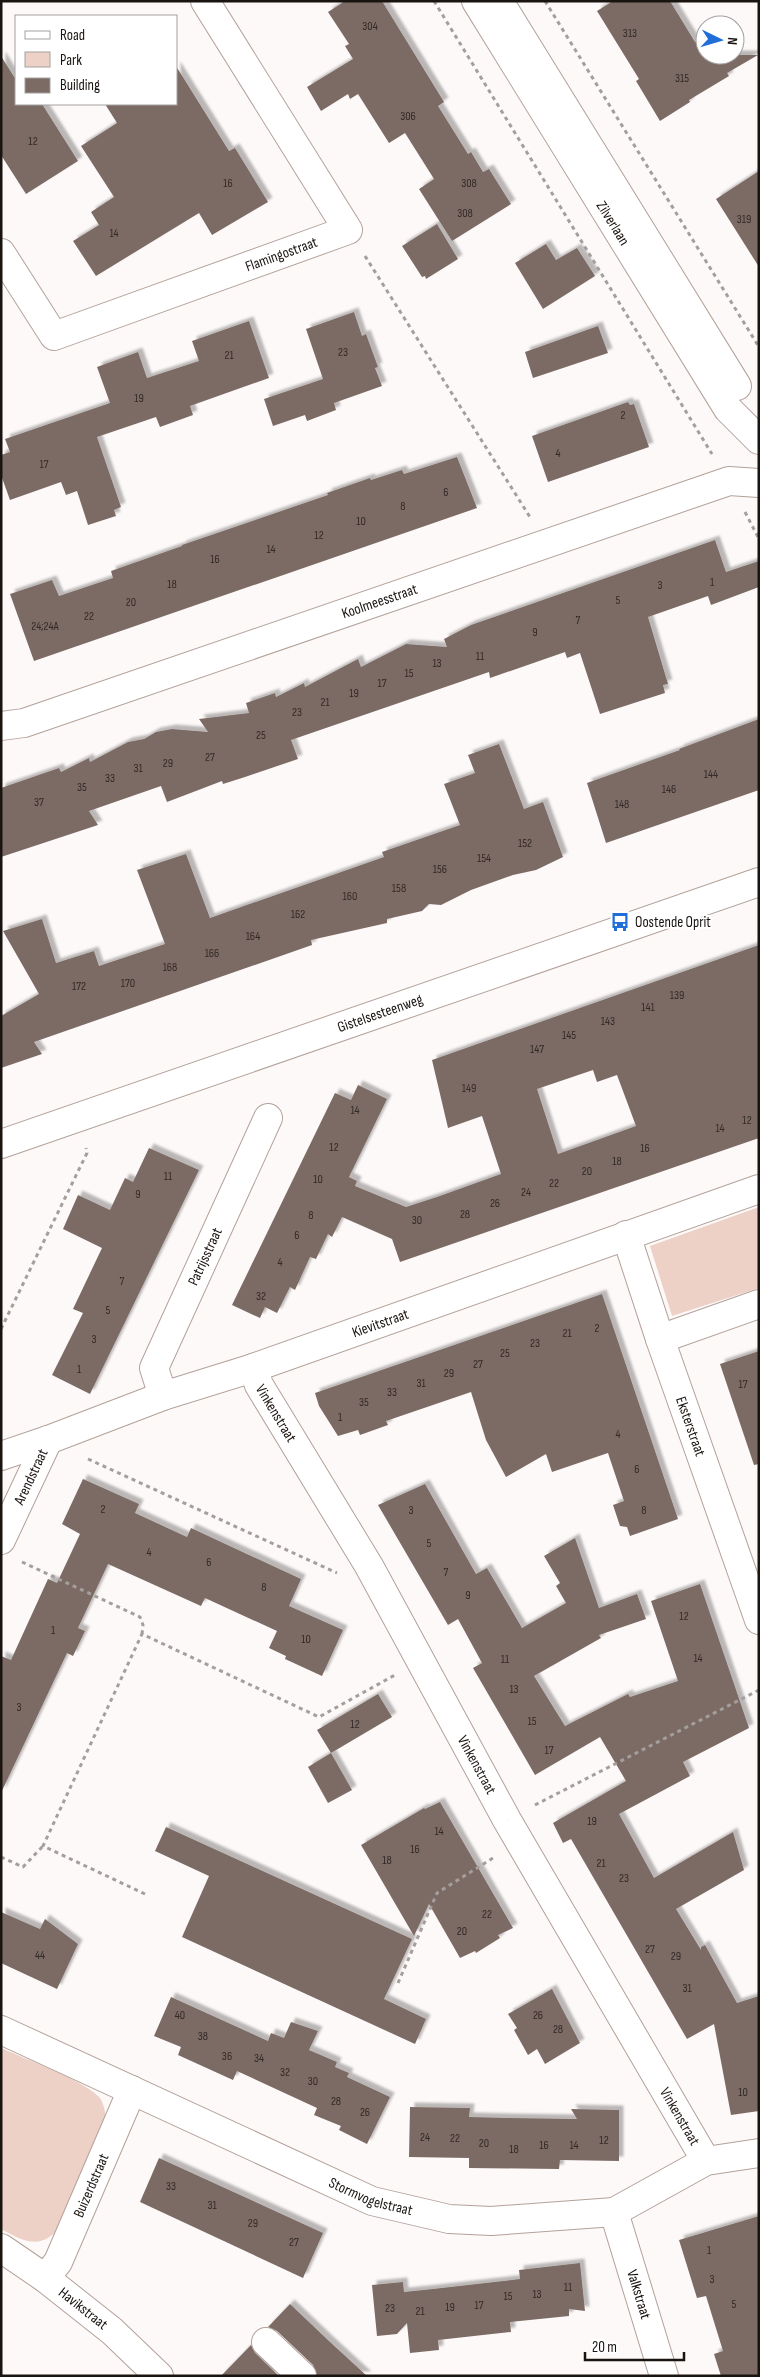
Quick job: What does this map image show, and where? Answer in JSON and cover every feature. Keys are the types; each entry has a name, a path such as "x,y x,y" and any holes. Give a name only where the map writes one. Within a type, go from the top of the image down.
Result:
{"street":[{"path":"205,1 348,230"},
{"name":"Zilverlaan","path":"476,1 519,51"},
{"name":"Zilverlaan","path":"499,1 519,51 728,409 758,439"},
{"name":"Flamingostraat","path":"1,252 54,336 348,230"},
{"name":"Koolmeesstraat","path":"1,726 24,723 729,481 759,483"},
{"name":"Gistelsesteenweg","path":"1,1144 759,882"},
{"name":"Patrijsstraat","path":"163,1396 154,1368 268,1118"},
{"name":"Kievitstraat","path":"1,1456 163,1396 253,1368 759,1189"},
{"name":"Eksterstraat","path":"626,1235 660,1339 759,1619"},
{"path":"660,1339 759,1304"},
{"name":"Vinkenstraat","path":"253,1368 259,1386 369,1566 514,1831 706,2161"},
{"name":"Arendstraat","path":"1,1540 58,1436"},
{"name":"Stormvogelstraat","path":"1,2030 335,2186 372,2201 449,2219 491,2221 614,2212 706,2161 759,2154"},
{"name":"Buizerdstraat","path":"45,2278 58,2262 132,2090"},
{"name":"Valkstraat","path":"614,2212 664,2376"},
{"name":"Havikstraat","path":"1,2248 45,2278 112,2330 159,2376"},
{"path":"266,2342 302,2376"}],"path":[{"path":"434,1 729,481"},
{"path":"545,1 759,347"},
{"path":"348,230 547,543"},
{"path":"1,1329 87,1152 78,1118"},
{"path":"58,1436 81,1456 346,1577 369,1566"},
{"path":"1,1857 23,1867 43,1846 142,1634 143,1625 140,1617 18,1560"},
{"path":"142,1634 320,1717 421,1660"},
{"path":"398,1983 437,1893 514,1831 759,1690"},
{"path":"43,1846 145,1894"}],"green space":[{"path":"759,1207 759,1288 672,1316 650,1246"},
{"path":"1,2048 81,2084 99,2097 105,2110 106,2119 59,2228 45,2240 38,2242 24,2240 1,2229"}],"building":[{"path":"345,1 382,1 444,102 438,106 468,154 471,152 483,172 489,169 511,204 452,241 419,189 434,179 405,133 389,143 358,94 350,99 348,94 321,111 307,87 353,59 345,46 349,44 328,12"},
{"path":"613,1 670,1 695,42 695,65 741,65 727,73 729,76 689,100 690,102 660,121 636,81 639,79 597,11"},
{"path":"745,55 758,55 745,63"},
{"path":"1,56 15,78 15,105 43,105 78,161 26,194 1,155"},
{"path":"178,69 229,151 235,148 268,202 212,235 199,213 96,276 73,241 99,225 91,212 114,197 81,146 117,123 106,105 178,105"},
{"path":"759,171 759,267 716,199"},
{"path":"437,224 458,259 426,279 425,276 422,277 402,246"},
{"path":"546,244 556,260 577,248 595,276 543,309 515,263"},
{"path":"354,312 362,336 366,334 378,367 375,368 382,386 334,403 336,410 307,421 305,415 273,426 264,399 323,379 306,329"},
{"path":"249,321 269,378 190,406 193,415 160,427 156,417 97,437 121,507 114,510 116,516 88,525 77,491 66,495 61,482 10,500 1,475 1,455 10,452 5,439 110,403 97,367 138,352 147,378 199,361 192,341"},
{"path":"598,326 608,353 533,378 525,352"},
{"path":"628,402 630,405 634,404 649,447 548,482 532,436"},
{"path":"457,457 477,508 34,661 10,594 52,580 59,596 113,578 111,571 328,495 327,493 370,478 371,480 402,470 404,474"},
{"path":"715,540 726,572 759,561 759,587 711,605 708,596 648,617 668,684 663,685 665,693 600,714 580,653 567,658 565,652 490,678 489,672 291,740 298,759 245,777 223,784 222,781 167,802 161,786 89,811 98,825 1,857 1,788 59,768 61,772 89,758 90,762 128,742 144,739 156,732 172,729 208,732 199,719 249,713 246,703 275,693 276,697 304,683 305,687 358,659 361,667 406,644 447,647 444,639 471,625"},
{"path":"759,719 759,790 606,843 587,783 680,750"},
{"path":"499,744 524,809 543,802 563,857 536,870 513,875 471,890 441,905 429,904 422,911 387,919 387,923 311,940 312,945 34,1042 42,1054 1,1068 1,1016 39,994 3,931 42,919 56,963 94,951 99,966 165,944 137,870 186,854 210,918 384,857 382,852 460,825 444,784 475,773 468,755"},
{"path":"759,945 759,1138 400,1262 392,1239 342,1217 332,1237 328,1234 316,1259 310,1257 295,1290 290,1287 277,1313 265,1307 260,1318 232,1305 335,1093 351,1100 358,1085 387,1099 349,1177 357,1181 355,1186 406,1207 501,1174 482,1116 448,1128 432,1060","holes":["593,1070 597,1082 617,1075 636,1126 558,1154 537,1089"]},
{"path":"149,1148 199,1170 90,1394 52,1375 83,1313 73,1309 102,1248 63,1229 78,1195 110,1210 125,1178 133,1182"},
{"path":"602,1294 678,1519 630,1536 627,1527 620,1526 613,1505 624,1501 608,1453 552,1472 546,1454 506,1477 486,1440 471,1392 386,1421 388,1425 360,1435 358,1430 338,1436 319,1406 315,1393"},
{"path":"759,1351 759,1464 754,1465 720,1364"},
{"path":"83,1479 139,1504 135,1513 187,1537 191,1528 301,1579 289,1606 343,1630 322,1676 285,1659 286,1656 269,1648 277,1631 205,1598 201,1606 108,1564 78,1628 85,1631 73,1656 67,1653 1,1793 1,1656 11,1660 48,1579 57,1583 80,1534 62,1524"},
{"path":"425,1484 476,1574 487,1568 522,1628 566,1603 556,1586 560,1583 544,1556 575,1538 599,1608 637,1594 646,1619 599,1635 601,1638 534,1676 565,1726 628,1694 630,1697 678,1681 651,1601 700,1584 749,1728 683,1762 690,1776 619,1814 654,1878 733,1832 744,1870 676,1909 701,1950 701,1947 705,1945 737,2003 759,1996 759,2111 731,2115 714,2024 687,2039 571,1839 563,1843 553,1823 626,1781 600,1737 535,1775 473,1668 482,1663 458,1619 448,1625 378,1505"},
{"path":"378,1694 392,1717 331,1753 317,1730"},
{"path":"331,1753 352,1790 328,1803 308,1767"},
{"path":"440,1802 513,1928 498,1935 500,1938 476,1953 475,1951 460,1958 429,1904 414,1936 361,1845 424,1808"},
{"path":"166,1827 412,1939 384,1999 426,2019 415,2044 182,1937 209,1876 155,1851"},
{"path":"1,1912 40,1929 45,1919 78,1944 57,1989 1,1963"},
{"path":"552,1989 580,2043 545,2064 537,2049 528,2055 514,2030 517,2028 508,2014"},
{"path":"171,1997 268,2041 271,2033 284,2038 291,2022 318,2031 309,2050 337,2062 335,2067 349,2073 347,2077 390,2097 367,2144 339,2130 341,2126 314,2115 317,2108 237,2071 233,2080 178,2055 181,2047 154,2036"},
{"path":"410,2107 470,2108 469,2117 577,2119 571,2109 619,2110 619,2161 560,2160 559,2169 469,2168 469,2158 409,2157"},
{"path":"159,2158 323,2233 303,2278 140,2202"},
{"path":"759,2216 759,2376 721,2376 714,2354 723,2351 706,2296 697,2298 679,2240"},
{"path":"580,2263 585,2311 569,2309 569,2316 510,2322 511,2332 438,2340 439,2350 410,2353 407,2323 397,2334 377,2336 372,2285 403,2282 404,2292 433,2289 520,2279 519,2270"},
{"path":"290,2304 367,2376 317,2376 313,2365 277,2331 268,2327"},
{"path":"251,2345 255,2353 279,2376 221,2376"}],"place":[{"name":"Oostende Oprit","path":"620,922"}]}
